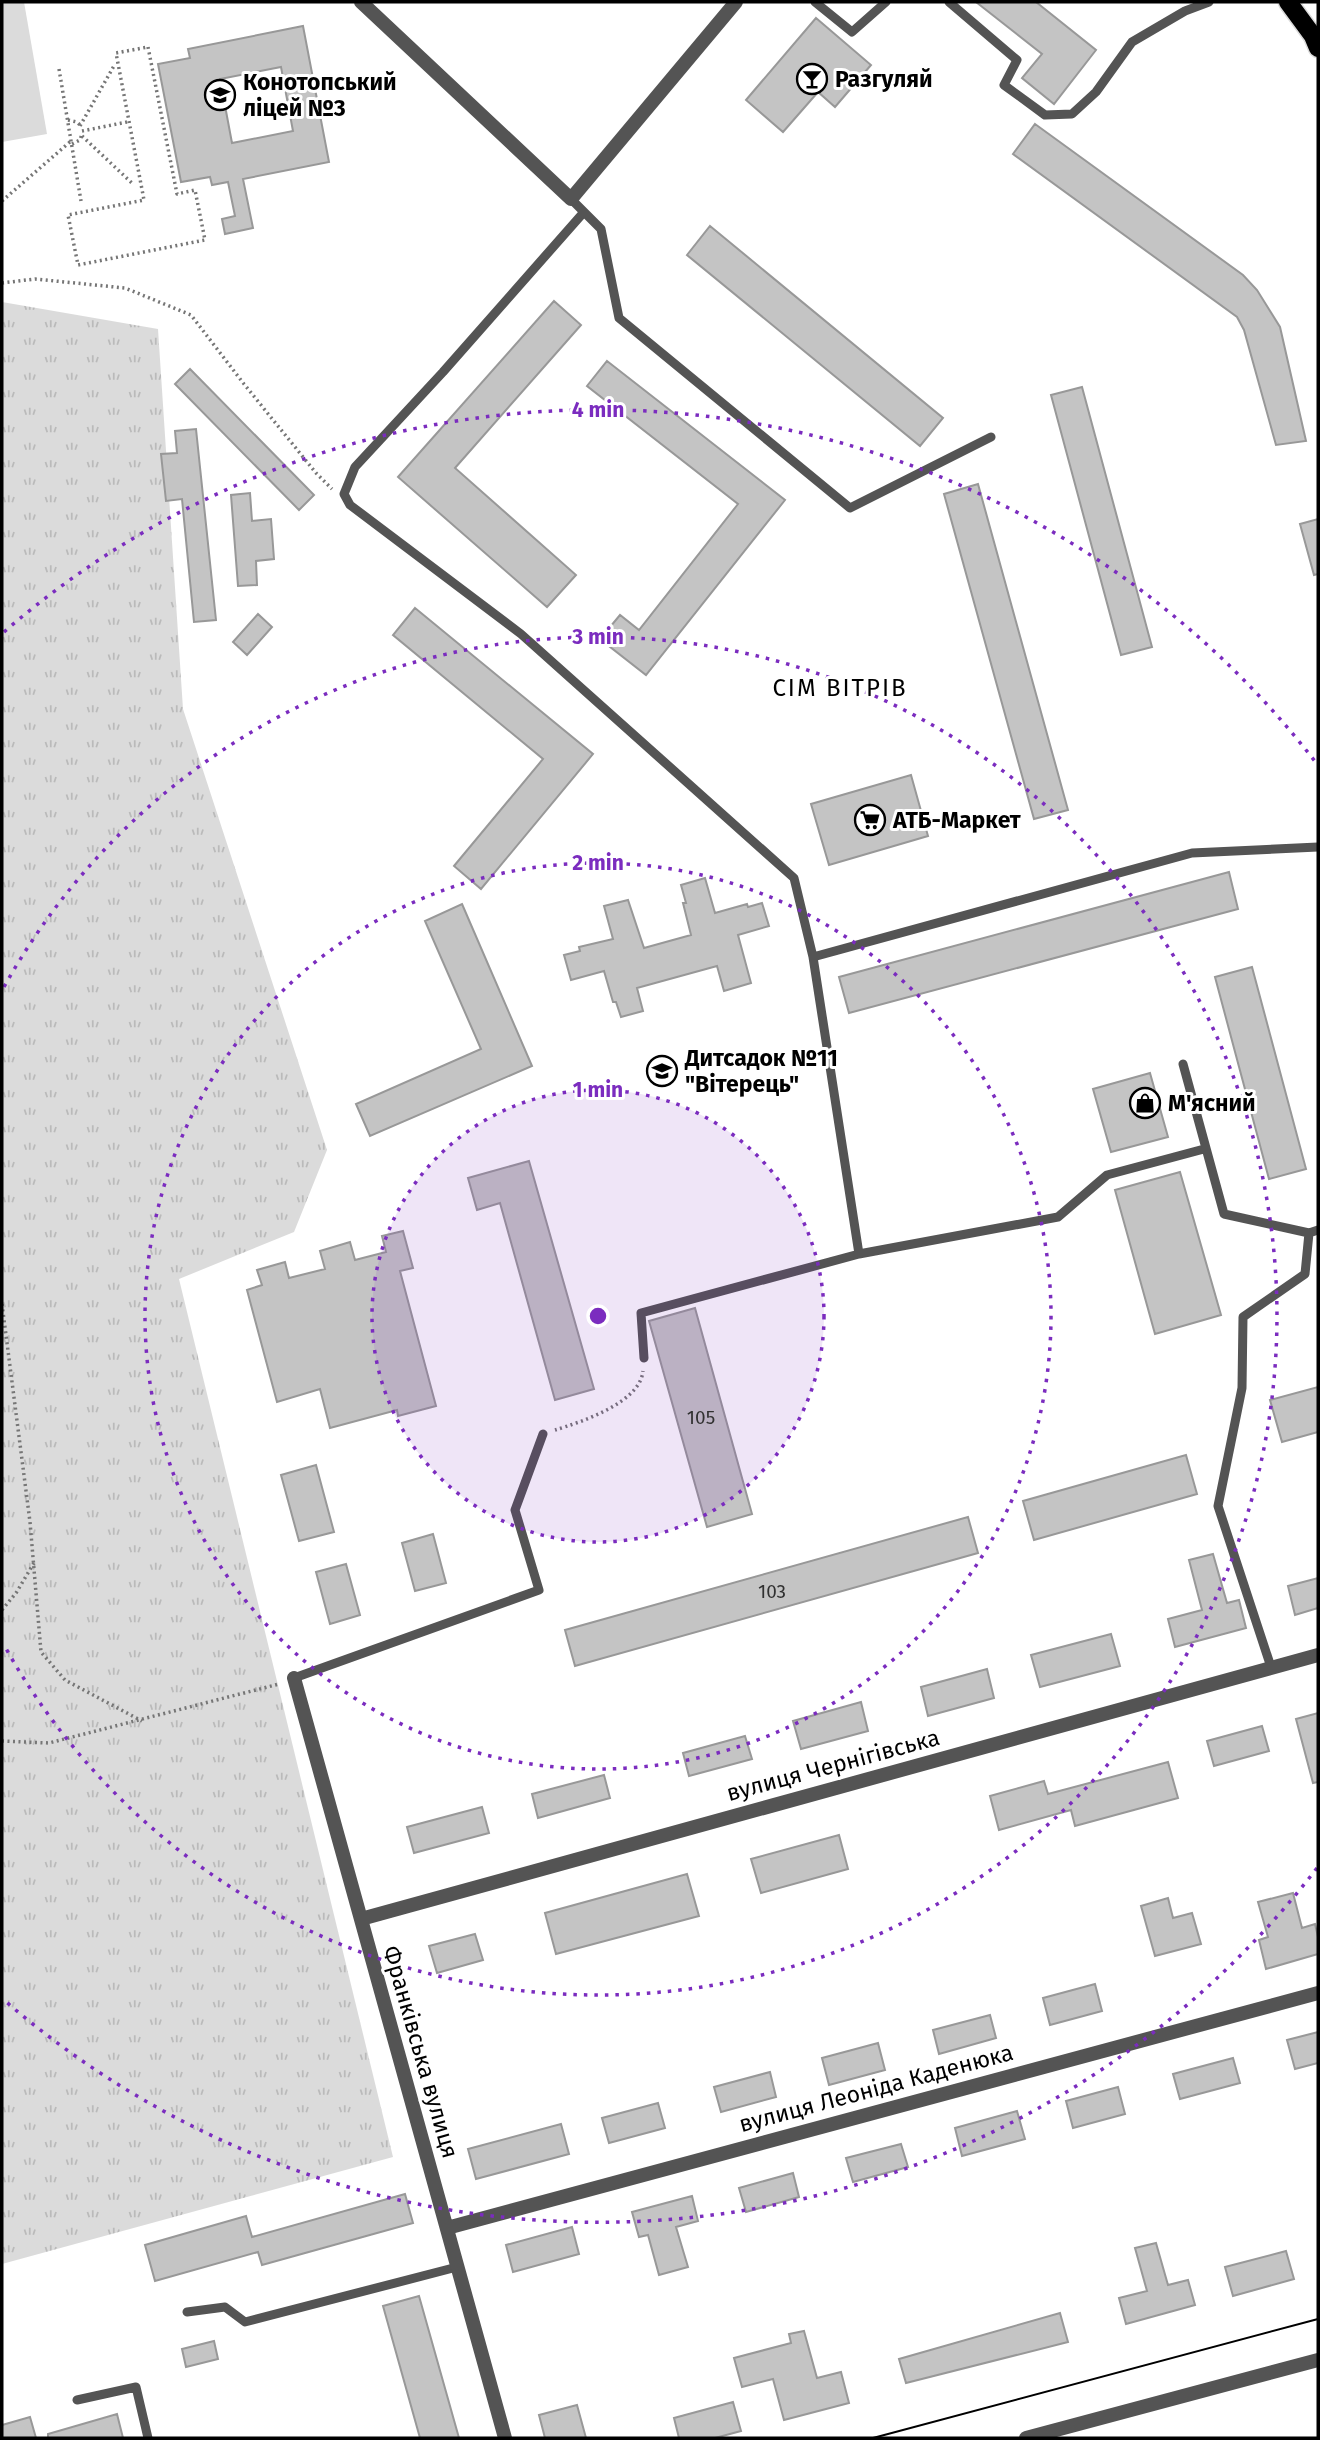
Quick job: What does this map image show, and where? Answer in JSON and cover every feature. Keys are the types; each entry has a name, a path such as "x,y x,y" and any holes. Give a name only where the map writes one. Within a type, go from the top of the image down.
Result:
{"main road":[{"path":"1288,2 1313,36 1318,48"}],"street":[{"path":"361,2 571,199 736,2"},
{"name":"вулиця Чернігівська","path":"361,1919 1318,1656"},
{"name":"Франківська вулиця","path":"294,1678 505,2438"},
{"name":"вулиця Леоніда Каденюка","path":"447,2228 1318,1993"},
{"path":"1026,2438 1318,2360"}],"lane":[{"path":"815,2 852,32 886,2"},
{"path":"949,2 1017,60 1004,85 1045,115 1072,114 1096,92 1132,42 1185,11 1209,2"},
{"path":"571,199 601,229 619,318 850,508 991,437"},
{"path":"584,212 355,467 344,494 350,505 521,634 794,878 813,957 859,1254"},
{"path":"813,957 1192,853 1318,847"},
{"path":"1183,1064 1224,1214 1314,1231 1305,1274 1243,1317 1242,1388 1218,1506 1271,1667"},
{"path":"644,1358 640,1313 859,1254 1058,1217 1107,1175 1205,1149"},
{"path":"294,1678 538,1590 515,1510 543,1434"},
{"path":"187,2312 225,2307 245,2322 457,2267"},
{"path":"78,2400 136,2387 148,2438"}],"path":[{"path":"148,47 177,194 195,190 205,240 78,265 68,215 145,200 116,53 148,47"},
{"path":"2,201 71,143 76,143 115,64"},
{"path":"59,69 81,201"},
{"path":"68,120 72,120 135,185"},
{"path":"81,131 127,122"},
{"path":"2,282 35,278 125,288 191,315 316,473 330,488 344,494"},
{"path":"2,1304 30,1522 41,1652 65,1680 142,1721"},
{"path":"543,1434 592,1418 619,1403 642,1379 644,1358"},
{"path":"2,1610 34,1563"},
{"path":"2,1741 49,1744 294,1678"}],"green space":[{"path":"2,2 24,2 47,134 2,142"},
{"path":"2,302 158,329 183,709 327,1150 294,1232 179,1279 393,2157 2,2264"}],"building":[{"path":"976,2 1036,2 1096,50 1054,104 1022,78 1042,54"},
{"name":"Разгуляй","path":"816,18 871,65 835,107 818,92 783,132 746,100"},
{"path":"303,26 329,162 243,179 253,228 225,234 222,219 235,216 228,182 212,185 210,177 181,182 158,64 190,58 188,49","holes":["281,67 293,131 232,143 220,79"]},
{"path":"1035,124 1243,275 1257,290 1280,327 1306,441 1276,445 1244,330 1237,317 1013,154"},
{"path":"710,226 943,418 920,446 687,255"},
{"path":"554,301 581,325 455,468 576,575 547,607 398,477"},
{"path":"607,361 785,500 646,675 600,639 620,615 639,630 738,504 587,386"},
{"path":"190,369 314,495 299,510 175,384"},
{"path":"1082,387 1152,647 1121,655 1051,395"},
{"path":"196,429 216,620 194,622 182,499 166,501 161,454 177,453 175,431"},
{"path":"978,484 1068,810 1034,819 944,494"},
{"path":"250,493 252,521 271,519 274,559 256,561 257,585 238,586 231,495"},
{"path":"1318,519 1318,574 1314,575 1300,524"},
{"path":"415,608 593,754 481,889 454,866 543,759 393,635"},
{"path":"258,614 272,627 247,655 233,642"},
{"name":"АТБ-Маркет","path":"911,775 928,836 829,865 811,804"},
{"path":"1229,872 1238,909 849,1013 839,977"},
{"path":"705,878 715,913 747,904 748,907 762,903 769,926 738,935 751,983 724,991 717,966 637,988 643,1011 621,1017 616,1002 613,1002 604,971 571,980 564,955 580,951 579,947 613,939 604,906 628,900 644,948 691,935 681,885"},
{"path":"462,904 532,1066 370,1136 356,1104 481,1049 425,921"},
{"path":"1252,967 1306,1169 1269,1179 1215,977"},
{"path":"1150,1073 1168,1137 1111,1152 1093,1089"},
{"path":"529,1161 594,1389 555,1400 500,1203 477,1210 468,1178"},
{"path":"1180,1172 1221,1315 1155,1334 1115,1190"},
{"path":"403,1231 413,1268 400,1271 436,1406 398,1416 397,1410 330,1428 320,1389 277,1402 247,1290 262,1285 257,1270 285,1262 289,1278 325,1269 320,1251 350,1242 355,1260 386,1252 382,1236"},
{"path":"695,1308 752,1514 707,1527 649,1321"},
{"path":"1318,1387 1318,1432 1282,1442 1270,1400"},
{"path":"1186,1455 1197,1494 1034,1540 1023,1501"},
{"path":"316,1465 334,1532 299,1541 281,1475"},
{"path":"968,1517 978,1553 575,1666 565,1630"},
{"path":"433,1534 446,1583 415,1591 402,1543"},
{"path":"1213,1554 1227,1603 1239,1600 1246,1628 1175,1647 1168,1619 1202,1610 1189,1560"},
{"path":"346,1564 360,1615 330,1624 316,1572"},
{"path":"1318,1578 1318,1608 1295,1615 1288,1586"},
{"path":"1111,1634 1120,1666 1040,1687 1031,1655"},
{"path":"987,1669 994,1698 928,1716 921,1687"},
{"path":"861,1702 868,1731 801,1749 793,1721"},
{"path":"1318,1713 1318,1782 1313,1783 1296,1719"},
{"path":"1262,1726 1269,1751 1214,1766 1207,1741"},
{"path":"745,1736 752,1759 689,1776 683,1753"},
{"path":"1168,1762 1178,1798 1075,1826 1071,1810 999,1830 990,1796 1044,1781 1048,1794"},
{"path":"604,1775 610,1798 538,1818 532,1794"},
{"path":"482,1807 489,1833 414,1853 407,1827"},
{"path":"839,1835 848,1869 761,1893 751,1859"},
{"path":"687,1874 699,1916 556,1954 545,1913"},
{"path":"1293,1893 1302,1928 1315,1924 1318,1954 1266,1969 1259,1940 1268,1937 1258,1902"},
{"path":"1168,1898 1173,1918 1192,1913 1201,1944 1155,1956 1141,1906"},
{"path":"475,1934 483,1960 437,1973 429,1946"},
{"path":"1095,1984 1102,2011 1050,2025 1043,1998"},
{"path":"990,2015 996,2038 939,2054 933,2030"},
{"path":"1318,2032 1318,2063 1295,2069 1287,2040"},
{"path":"878,2043 885,2070 829,2085 822,2058"},
{"path":"1233,2058 1240,2083 1180,2099 1173,2074"},
{"path":"770,2072 776,2097 721,2112 714,2087"},
{"path":"1118,2087 1125,2114 1073,2128 1066,2101"},
{"path":"658,2103 665,2128 609,2143 602,2118"},
{"path":"1017,2111 1025,2139 962,2156 955,2128"},
{"path":"561,2124 569,2154 476,2179 468,2149"},
{"path":"901,2144 908,2167 853,2182 846,2158"},
{"path":"793,2173 799,2197 746,2212 739,2188"},
{"path":"405,2194 413,2223 262,2265 258,2252 155,2281 145,2245 246,2216 252,2237"},
{"path":"692,2196 698,2221 676,2227 688,2267 659,2275 648,2235 639,2237 632,2212"},
{"path":"572,2227 579,2254 513,2272 506,2245"},
{"path":"1156,2243 1168,2285 1188,2280 1195,2305 1126,2324 1119,2298 1147,2291 1135,2248"},
{"path":"1286,2251 1294,2279 1233,2296 1225,2267"},
{"path":"419,2296 459,2438 420,2438 383,2306"},
{"path":"1060,2313 1068,2342 906,2383 899,2359"},
{"path":"804,2331 817,2378 841,2372 849,2403 784,2420 773,2379 742,2387 734,2358 791,2343 789,2334"},
{"path":"214,2341 218,2359 186,2367 182,2349"},
{"path":"733,2402 741,2431 715,2438 679,2438 674,2418"},
{"path":"577,2405 586,2438 545,2438 539,2415"},
{"path":"117,2414 123,2438 48,2438 48,2434"},
{"path":"30,2417 36,2438 2,2438 2,2425"}],"tram line":[{"path":"873,2438 1318,2319"}],"place":[{"name":"Разгуляй","path":"812,79"},
{"name":"Конотопський ліцей №3","path":"220,95"},
{"name":"АТБ-Маркет","path":"870,820"},
{"name":"Дитсадок №11 \"Вітерець\"","path":"662,1071"},
{"name":"М'ясний","path":"1145,1103"}],"district":[{"name":"СІМ ВІТРІВ","path":"840,688"}]}
